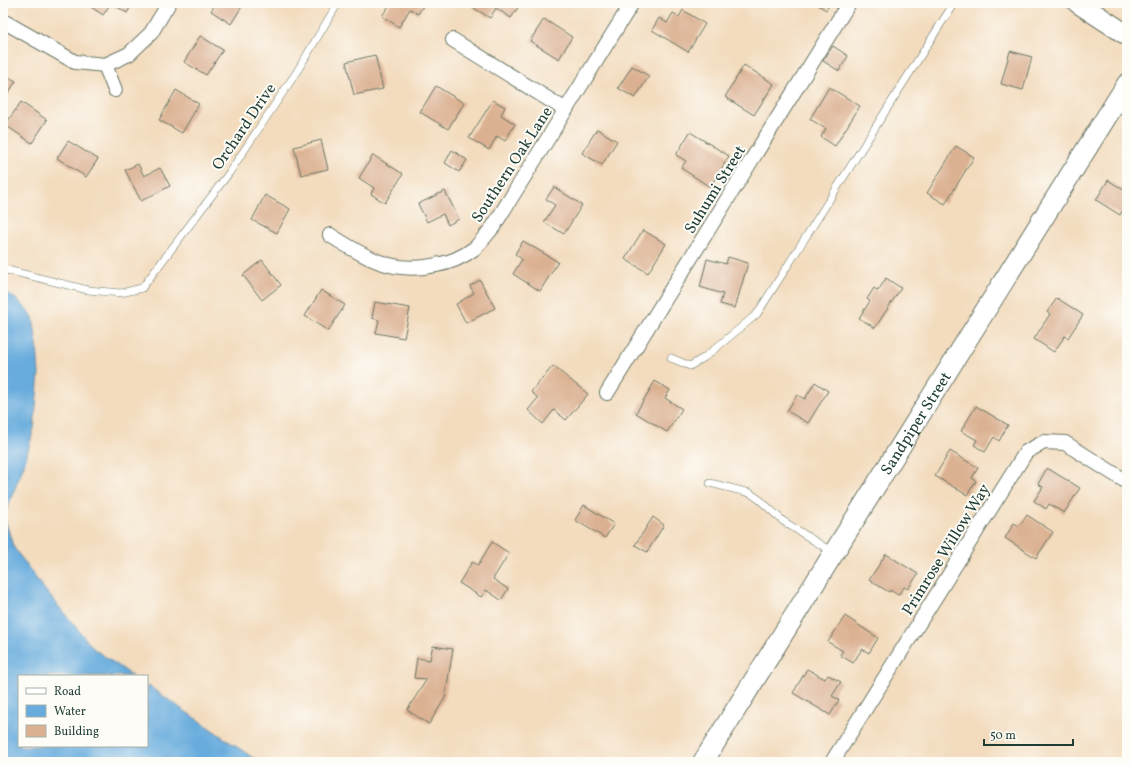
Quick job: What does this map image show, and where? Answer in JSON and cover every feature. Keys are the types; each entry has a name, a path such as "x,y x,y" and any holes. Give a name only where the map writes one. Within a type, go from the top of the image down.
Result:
{"street":[{"path":"3,21 75,62 105,65 129,54 151,33 170,3"},
{"name":"Southern Oak Lane","path":"330,235 356,252 377,262 400,268 423,268 450,262 474,248 493,227 632,3"},
{"name":"Suhumi Street","path":"607,393 849,3"},
{"path":"1078,3 1127,35"},
{"path":"453,40 566,110"},
{"path":"105,65 115,90"},
{"name":"Sandpiper Street","path":"703,762 1127,84"},
{"name":"Primrose Willow Way","path":"832,762 1026,452 1044,442 1065,443 1127,482"}],"lane":[{"name":"Orchard Drive","path":"3,269 88,290 121,293 142,288 229,173 296,73 338,3"},
{"path":"671,358 690,366 705,357 757,314 954,3"},
{"path":"710,483 750,493 783,521 834,553"}],"water":[{"path":"3,290 21,303 33,317 39,374 34,428 24,465 4,516 13,546 40,584 94,649 132,675 18,675 18,747 148,747 148,686 259,762 3,762"}],"building":[{"path":"90,3 111,3 103,15 88,5"},
{"path":"111,3 133,3 127,13"},
{"path":"216,3 244,3 231,24 211,11"},
{"path":"391,3 425,3 418,14 410,9 399,27 382,16"},
{"path":"474,3 521,3 511,18 496,8 490,18 472,7"},
{"path":"815,3 831,3 826,10"},
{"path":"683,10 705,24 688,52 652,30 659,18 667,23 673,13 679,17"},
{"path":"544,19 572,37 559,59 530,41"},
{"path":"200,36 223,50 206,75 184,62"},
{"path":"833,46 848,56 839,71 823,61"},
{"path":"1010,51 1032,57 1023,90 1001,84"},
{"path":"375,55 383,89 354,95 346,62"},
{"path":"744,65 774,84 754,115 725,97"},
{"path":"632,66 649,76 635,98 618,88"},
{"path":"3,74 16,81 4,100 3,99"},
{"path":"436,86 464,103 448,129 420,112"},
{"path":"829,87 860,106 835,146 821,137 826,129 810,119"},
{"path":"176,90 199,104 182,133 159,120"},
{"path":"493,100 505,107 501,115 515,124 505,141 497,136 489,150 469,138"},
{"path":"21,102 47,120 32,143 5,125"},
{"path":"597,129 617,141 602,165 582,153"},
{"path":"690,132 729,156 710,187 681,168 686,161 676,155"},
{"path":"321,140 328,169 301,175 294,147"},
{"path":"68,141 98,159 86,177 57,158"},
{"path":"956,146 974,157 945,204 927,193"},
{"path":"452,150 467,160 459,172 445,163"},
{"path":"373,155 403,174 385,203 371,194 374,188 359,178"},
{"path":"138,164 144,176 160,168 170,186 141,201 125,170"},
{"path":"1108,180 1127,192 1127,203 1120,215 1096,200"},
{"path":"554,187 582,205 564,234 544,222 555,205 546,199"},
{"path":"445,191 459,219 448,225 443,214 427,222 418,204"},
{"path":"265,195 290,209 277,233 252,220"},
{"path":"643,230 666,244 648,273 625,259"},
{"path":"523,241 558,262 540,291 513,274 522,259 515,254"},
{"path":"728,257 748,263 735,308 720,304 723,294 700,287 707,259 726,264"},
{"path":"262,260 281,285 262,300 243,275"},
{"path":"886,278 901,288 875,328 859,318 870,301 867,299 874,288 878,291"},
{"path":"480,280 495,308 466,323 456,304 474,293 470,286"},
{"path":"321,290 345,305 328,331 305,316"},
{"path":"1057,298 1083,315 1068,338 1065,336 1054,352 1034,339 1050,314 1047,312"},
{"path":"375,302 410,308 404,338 376,333 379,320 372,318"},
{"path":"553,366 588,394 566,420 554,410 543,424 528,410 538,398 531,392"},
{"path":"655,381 670,390 665,398 682,409 667,432 636,413"},
{"path":"815,382 828,391 808,423 787,411 797,395 805,399"},
{"path":"976,406 1008,425 999,441 994,437 985,452 974,445 977,440 961,431"},
{"path":"950,451 978,468 972,478 976,481 967,495 935,476"},
{"path":"1047,468 1080,488 1064,513 1049,504 1046,509 1034,501 1043,487 1038,484"},
{"path":"584,505 614,524 605,538 575,520"},
{"path":"1027,515 1053,532 1036,558 1005,538 1014,523 1019,526"},
{"path":"653,517 664,525 647,552 635,545"},
{"path":"492,542 509,553 493,579 508,589 501,600 486,590 481,597 459,583 472,562 478,565"},
{"path":"886,554 918,574 908,589 904,587 898,595 890,590 889,592 869,580"},
{"path":"845,616 878,638 869,653 862,649 853,663 840,655 843,651 828,642"},
{"path":"433,646 453,649 445,698 429,724 407,710 427,679 414,678 417,658 430,660"},
{"path":"807,669 825,679 828,675 841,682 832,696 839,700 830,715 793,693"}]}
